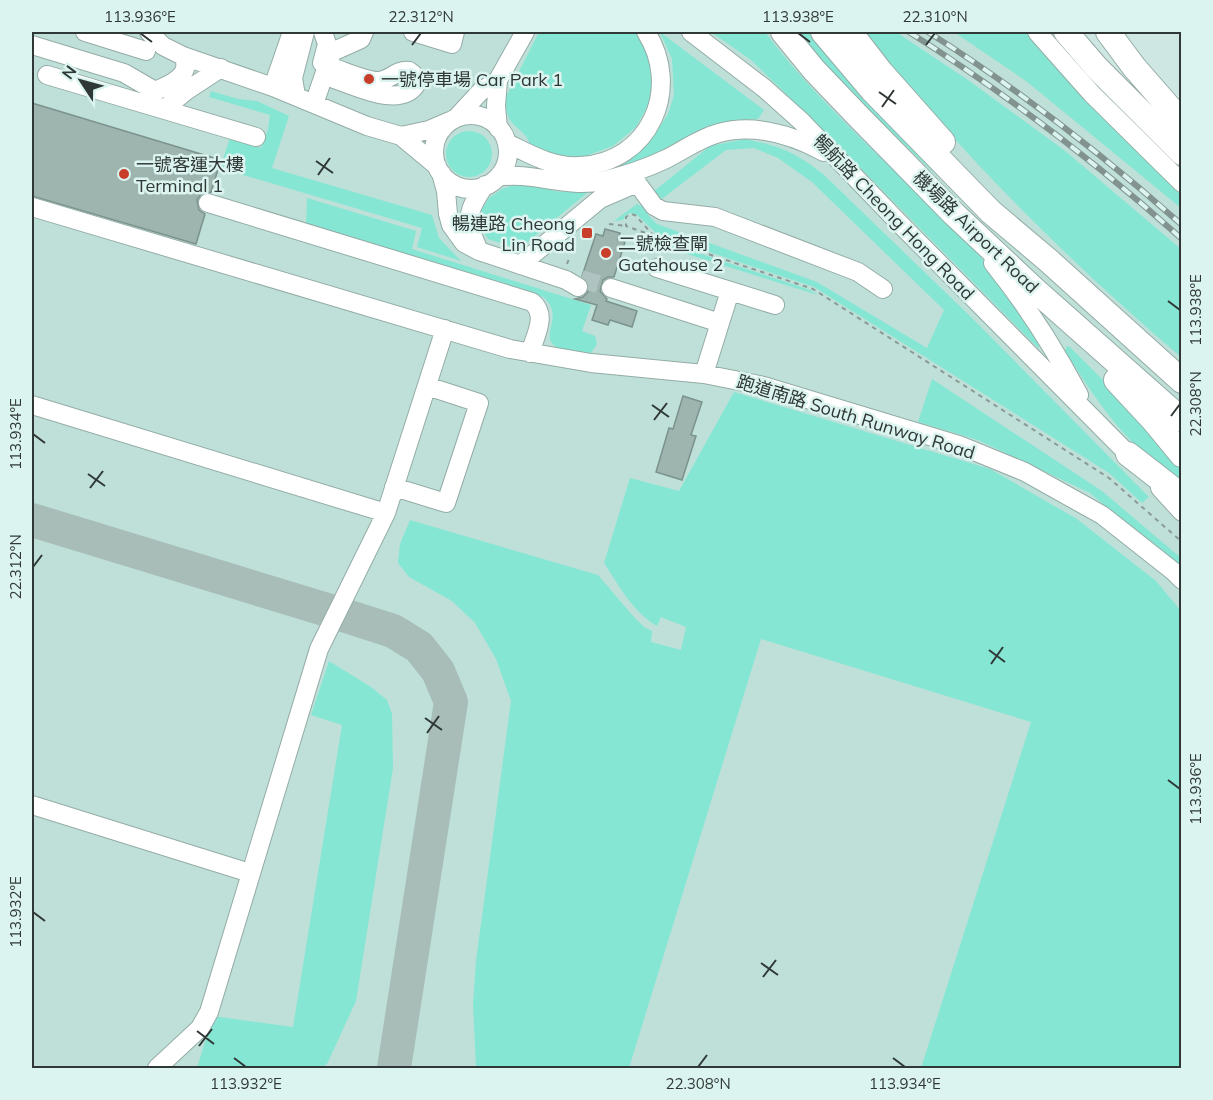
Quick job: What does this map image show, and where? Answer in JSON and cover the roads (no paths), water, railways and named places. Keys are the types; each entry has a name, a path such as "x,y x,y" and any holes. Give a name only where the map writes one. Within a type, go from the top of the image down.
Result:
{"main road":[{"name":"機場路 Airport Road","path":"783,32 814,70 856,115 954,214 1035,290 1182,420"},
{"name":"機場路 Airport Road","path":"823,32 856,73 991,212 1182,381"},
{"path":"850,32 881,72 1000,203 1049,261"},
{"path":"1066,32 1105,77 1182,153"},
{"path":"1108,32 1155,92 1182,122"},
{"path":"1155,92 1182,113"},
{"path":"1035,290 1182,455"},
{"path":"1128,454 1182,496"}],"street":[{"path":"85,32 156,54 183,56"},
{"path":"107,32 118,38 131,35 146,51"},
{"path":"149,32 163,46 183,56 273,87 367,126 400,136 439,169 450,182 462,187 474,188 491,181 519,175 568,182 600,182 665,159 718,133 753,129 796,139 834,157"},
{"path":"273,87 292,32"},
{"path":"296,96 293,78 305,32"},
{"path":"323,32 327,44 321,67 331,73"},
{"path":"335,112 331,98 332,52 361,39 364,32"},
{"path":"413,32 452,44 455,32"},
{"path":"479,251 470,232 469,217 474,201 507,158 496,106 498,80 525,32"},
{"path":"400,136 429,130 454,119 473,115 489,119 502,135 549,162 580,166 608,160 632,146 651,122 658,105 662,87 659,59 646,32"},
{"name":"暢航路 Cheong Hong Road","path":"691,32 764,88 801,121 1088,413"},
{"path":"1037,32 1092,94 1182,183"},
{"path":"32,45 124,73 156,102"},
{"path":"156,102 184,73 186,65 183,56"},
{"path":"156,102 194,86 221,68"},
{"path":"314,104 331,73"},
{"path":"47,75 156,102 256,137"},
{"path":"498,80 481,91 443,128 435,143 434,151 446,191 451,225 464,243 479,251 575,282"},
{"path":"527,267 665,159"},
{"path":"637,183 654,206 663,211 715,217 858,272 883,289"},
{"path":"208,203 532,302 538,307 541,315 530,352"},
{"name":"跑道南路 South Runway Road","path":"32,207 510,349 591,363 704,374 764,386 959,445 1025,472 1102,515 1182,580"},
{"path":"954,214 1020,296 1062,363 1088,413 1182,512"},
{"path":"657,268 775,306"},
{"path":"704,374 730,291"},
{"path":"609,292 718,328"},
{"path":"157,1068 200,1028 209,1012 319,650 386,513 445,329"},
{"path":"394,487 446,503 479,403 427,386"},
{"path":"32,405 386,513"},
{"path":"32,805 250,873"}],"tunnel":[{"path":"581,279 611,288"}],"railway":[{"path":"909,32 980,79 1050,130 1182,239"},
{"path":"928,32 1059,123 1182,225"}],"place":[{"name":"一號停車場 Car Park 1","path":"369,79"},
{"name":"一號客運大樓 Terminal 1","path":"124,174"},
{"name":"暢連路 Cheong Lin Road","path":"587,233"},
{"name":"二號檢查閘 Gatehouse 2","path":"606,253"}]}
